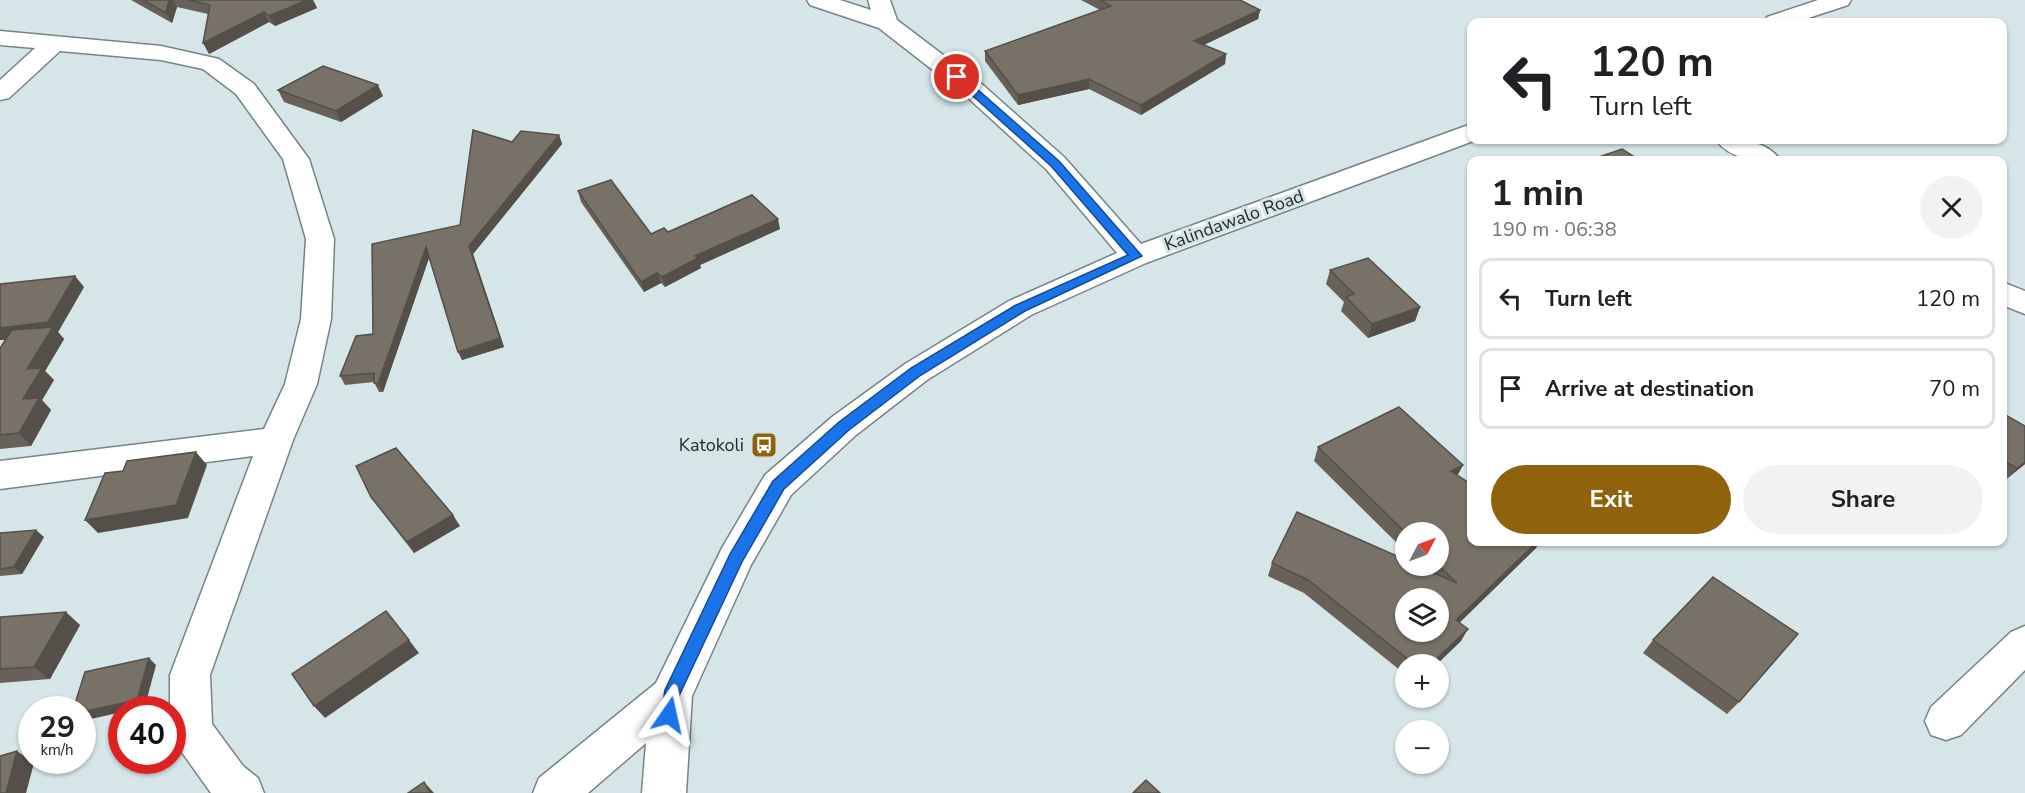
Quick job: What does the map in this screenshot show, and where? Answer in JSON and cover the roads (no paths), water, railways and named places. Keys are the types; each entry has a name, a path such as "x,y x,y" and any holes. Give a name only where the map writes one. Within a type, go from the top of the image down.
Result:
{"street":[{"path":"818,0 883,12 1055,163 1136,256"},
{"path":"1787,18 1840,0"},
{"path":"0,38 161,53 211,64 245,89 296,159 320,239 316,319 301,384 276,440 190,675 191,730 228,781 242,793"},
{"path":"0,93 53,44"},
{"name":"Kalindawalo Road","path":"663,793 671,696 735,558 778,485 844,426 916,372 1020,308 1136,256 1467,134"},
{"path":"1737,144 1760,156"},
{"path":"2007,295 2025,304"},
{"path":"0,475 276,440"},
{"path":"1946,721 2025,644"},
{"path":"555,793 671,696"}],"place":[{"name":"Katokoli","path":"764,445"}]}
